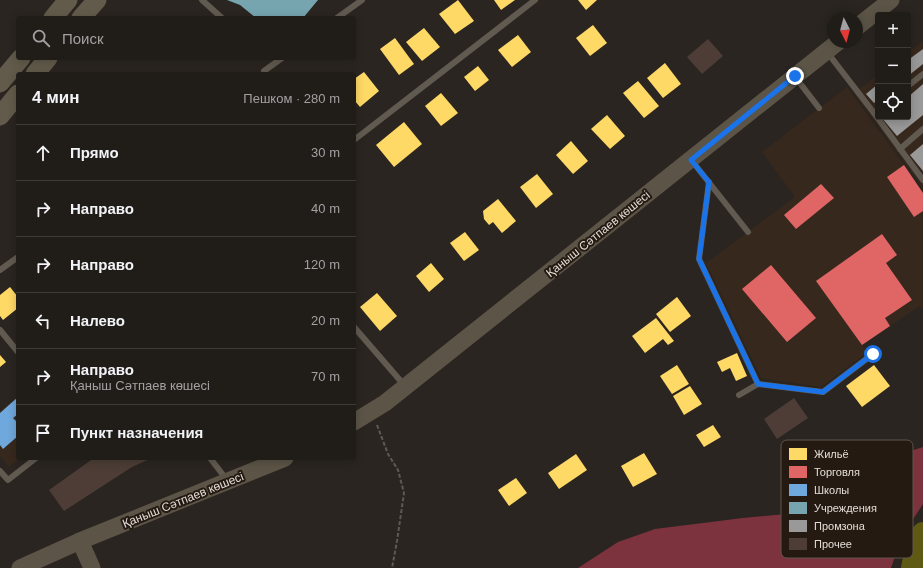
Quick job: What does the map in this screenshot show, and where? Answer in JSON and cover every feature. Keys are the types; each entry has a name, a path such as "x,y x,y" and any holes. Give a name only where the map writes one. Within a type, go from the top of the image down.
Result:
{"main road":[{"path":"55,16 68,0"},
{"path":"84,16 96,0"},
{"path":"0,83 18,60"},
{"path":"37,72 46,60"},
{"path":"0,116 16,96"}],"street":[{"path":"863,21 882,4"},
{"name":"Қаныш Сәтпаев көшесі","path":"356,421 386,403 831,48"},
{"name":"Қаныш Сәтпаев көшесі","path":"20,568 80,541 281,460"},
{"path":"80,541 92,568"}],"lane":[{"path":"202,0 220,16"},
{"path":"340,16 362,0"},
{"path":"356,138 535,0"},
{"path":"833,48 875,110"},
{"path":"264,71 279,60"},
{"path":"910,84 923,74"},
{"path":"795,76 819,108"},
{"path":"882,120 923,180"},
{"path":"900,148 923,129"},
{"path":"691,160 748,232"},
{"path":"709,182 699,259 758,384"},
{"path":"0,270 16,258"},
{"path":"356,329 406,387"},
{"path":"0,330 16,350"},
{"path":"739,395 758,384 823,392 873,354"},
{"path":"0,471 8,480 33,460"},
{"path":"212,460 228,481"}],"path":[{"path":"372,411 388,454 398,470 404,493 392,568"}],"shaded area":[{"path":"923,41 923,188 854,93 875,77 875,120 911,120 911,50"},
{"path":"847,87 923,193 923,309 920,306 862,345 868,352 821,387 761,378 706,263 795,197 762,152"},
{"path":"16,398 16,460 18,460 9,467 0,456 0,411"},
{"path":"923,447 923,504 913,519 913,450"},
{"path":"781,514 781,558 894,558 891,568 578,568 618,542 655,529"}],"building: Жильё":[{"path":"458,0 474,21 455,34 439,14"},
{"path":"494,0 515,0 501,10"},
{"path":"578,0 597,0 586,10"},
{"path":"593,25 607,43 590,56 576,38"},
{"path":"424,28 440,47 422,61 406,42"},
{"path":"518,35 531,52 512,67 498,50"},
{"path":"395,38 414,64 399,75 380,49"},
{"path":"665,63 681,84 663,98 647,78"},
{"path":"478,66 489,80 475,91 464,77"},
{"path":"364,72 379,91 360,107 356,102 356,78"},
{"path":"638,81 659,106 644,118 623,93"},
{"path":"441,93 458,113 441,126 425,106"},
{"path":"607,115 625,136 610,149 591,129"},
{"path":"404,122 422,144 394,167 376,145"},
{"path":"571,141 588,161 573,174 556,155"},
{"path":"537,174 553,194 536,208 520,187"},
{"path":"498,199 516,221 502,233 493,222 489,225 484,219 483,211"},
{"path":"465,232 479,250 464,261 450,243"},
{"path":"431,263 444,279 429,292 416,276"},
{"path":"10,287 16,294 16,310 3,320 0,316 0,295"},
{"path":"377,293 397,316 380,331 360,307"},
{"path":"677,297 691,316 670,332 656,314"},
{"path":"656,318 674,341 668,345 663,339 645,353 632,336"},
{"path":"737,353 747,376 736,381 730,368 722,372 717,362"},
{"path":"0,355 6,362 0,367"},
{"path":"677,365 689,384 672,394 660,376"},
{"path":"874,365 890,386 862,407 846,386"},
{"path":"690,386 702,404 684,415 673,396"},
{"path":"713,425 721,437 704,447 696,435"},
{"path":"644,453 657,474 633,487 621,466"},
{"path":"576,454 587,470 559,489 548,473"},
{"path":"516,478 527,493 509,506 498,490"}],"building: Торговля":[{"path":"904,165 923,193 923,211 914,217 887,177"},
{"path":"821,184 834,198 796,229 784,215"},
{"path":"882,234 897,255 886,263 912,300 885,318 890,326 862,345 816,281"},
{"path":"771,265 816,318 787,342 742,289"}],"building: Школы":[{"path":"16,399 16,416 13,418 16,421 16,438 3,449 0,445 0,413"}],"building: Учреждения":[{"path":"227,0 318,0 305,16 254,16 240,5"}],"building: Промзона":[{"path":"923,49 923,64 911,74 911,58"},
{"path":"923,84 923,115 897,136 884,120 911,120 911,94"},
{"path":"875,86 875,102 874,103 866,94"},
{"path":"923,144 923,171 910,155"}],"building: Прочее":[{"path":"708,39 723,56 702,74 687,57"},
{"path":"794,398 808,418 777,439 764,419"},
{"path":"91,460 148,460 132,467 64,511 49,490"}],"waterway":[{"path":"912,568 918,538 923,533"}],"route":[{"path":"795,76 691,160 709,182 699,259 758,384 823,392 873,354"}]}
